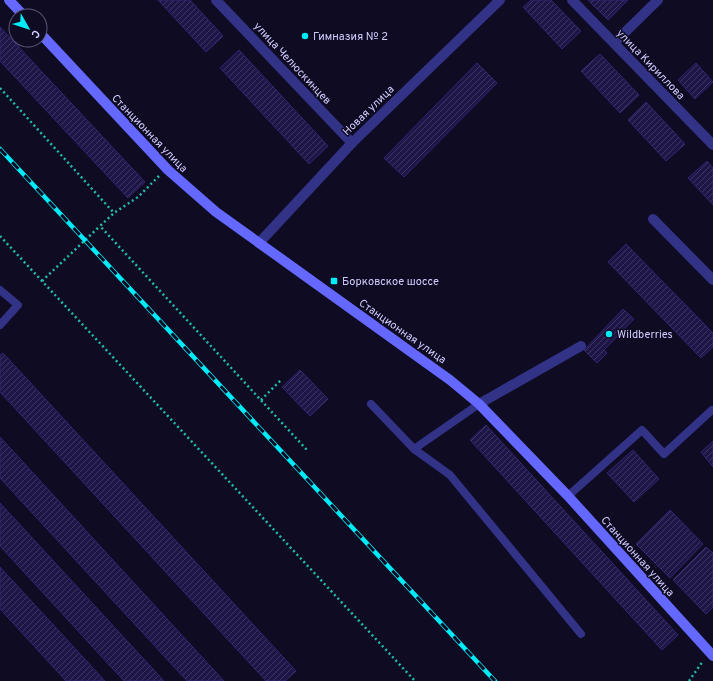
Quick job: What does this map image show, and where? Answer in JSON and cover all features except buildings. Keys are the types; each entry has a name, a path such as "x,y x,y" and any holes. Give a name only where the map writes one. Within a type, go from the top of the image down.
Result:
{"main road":[{"path":"9,0 16,8"},
{"name":"Станционная улица","path":"48,42 166,169 216,212 450,380 479,404 568,496 711,654"}],"street":[{"name":"улица Челюскинцев","path":"216,0 352,143"},
{"name":"Новая улица","path":"259,243 352,143 500,0"},
{"name":"улица Кириллова","path":"572,0 713,144"},
{"path":"614,43 658,0"},
{"path":"653,219 713,280"},
{"path":"479,404 581,346"}],"lane":[{"path":"0,290 18,305 0,325"},
{"path":"371,404 414,449 450,476 581,634"},
{"path":"414,449 479,404"},
{"path":"568,496 642,430 664,454 712,410"}],"path":[{"path":"0,88 114,213"},
{"path":"42,281 114,213 138,197 166,169"},
{"path":"100,226 307,450"},
{"path":"0,236 415,681"},
{"path":"261,400 281,380"},
{"path":"689,681 711,654"}],"railway":[{"path":"0,149 495,681"}],"place":[{"name":"Гимназия № 2","path":"305,36"},
{"name":"Борковское шоссе","path":"334,281"},
{"name":"Wildberries","path":"609,334"}]}
